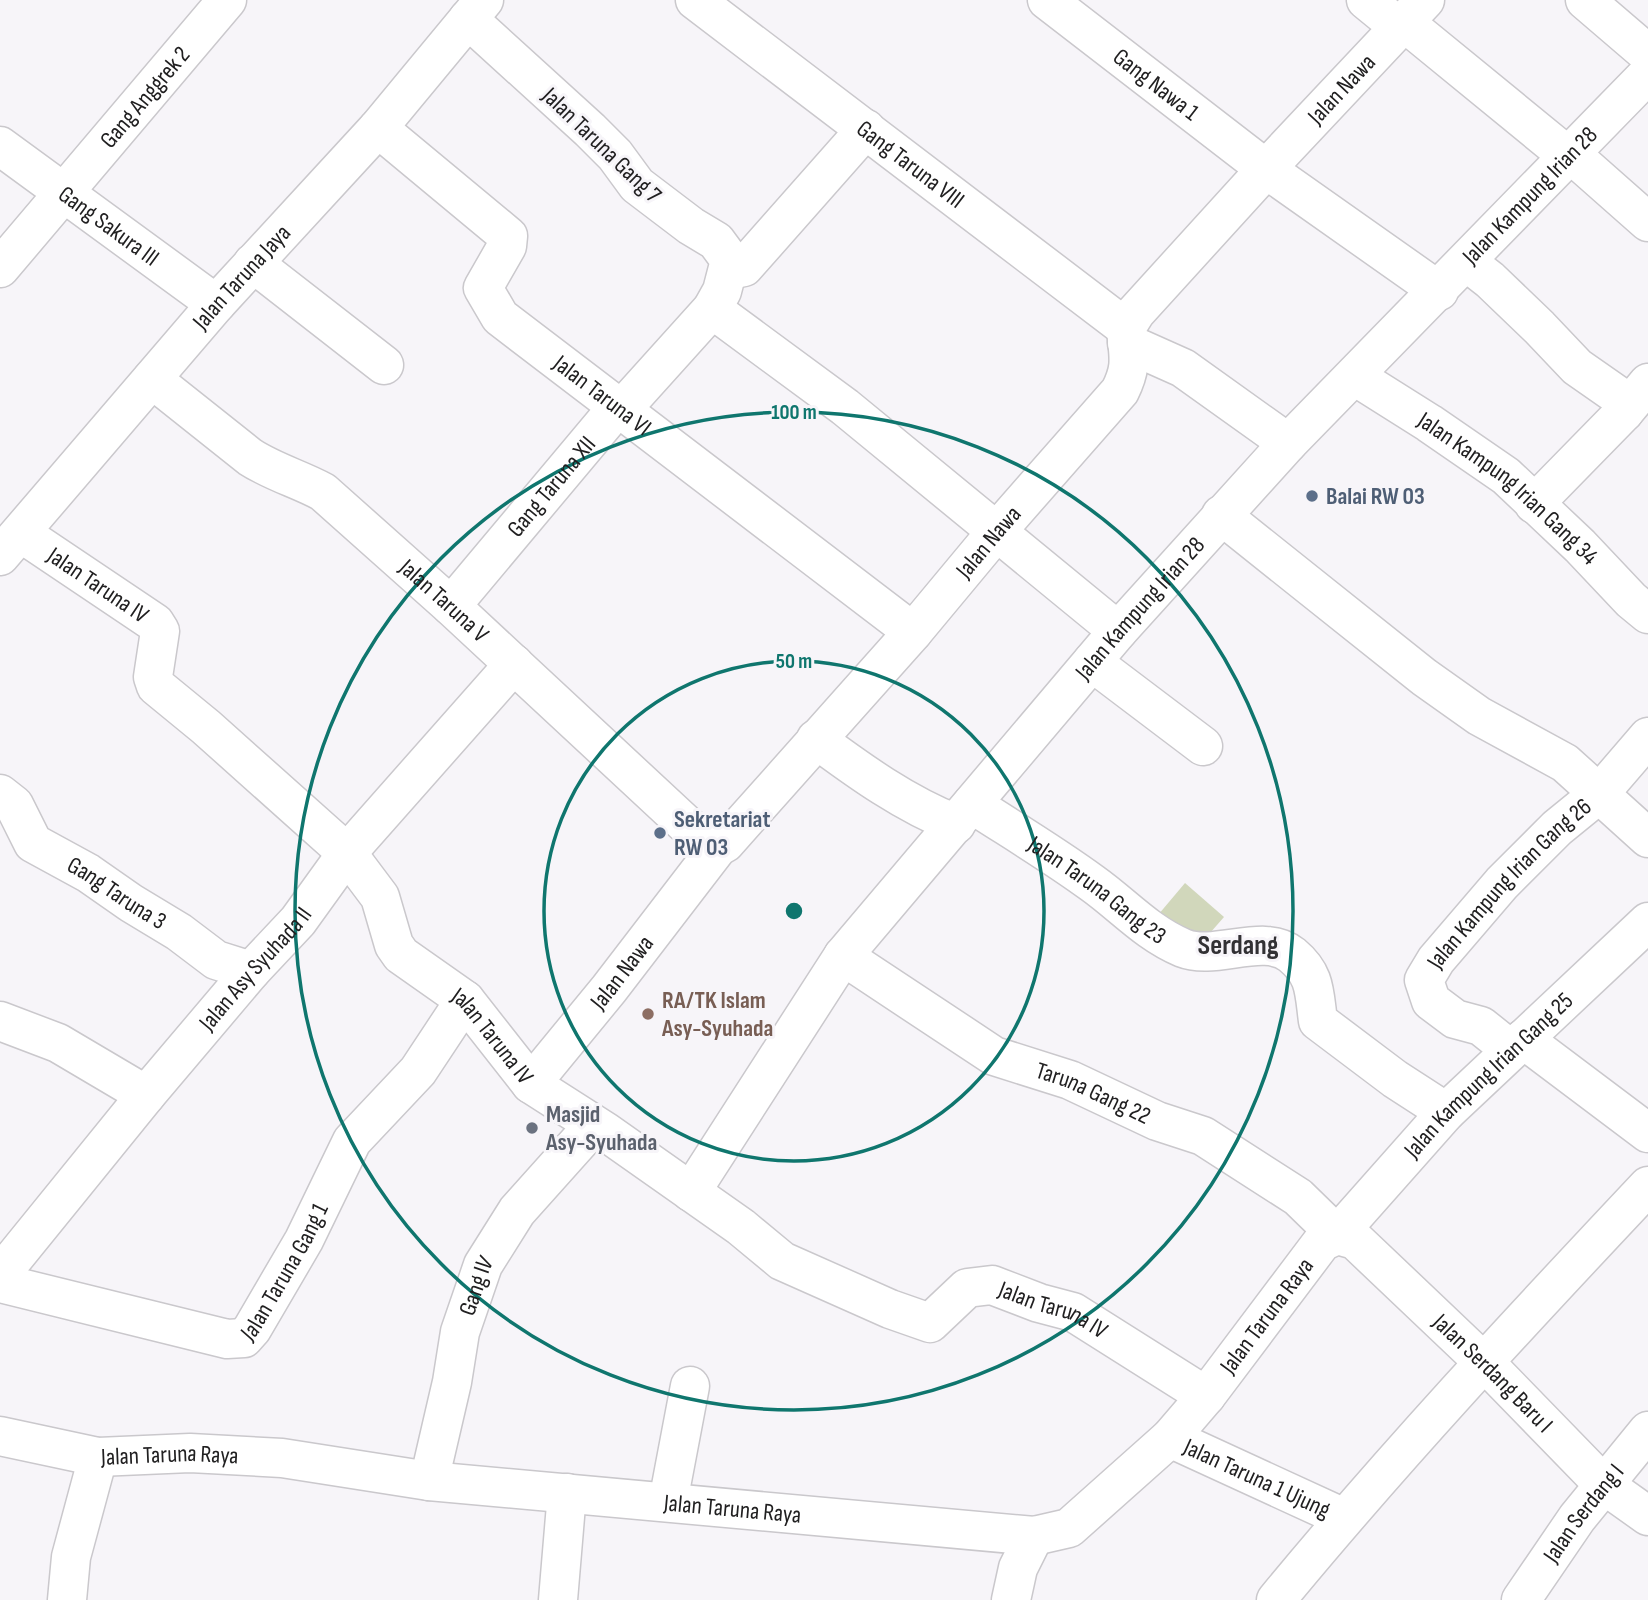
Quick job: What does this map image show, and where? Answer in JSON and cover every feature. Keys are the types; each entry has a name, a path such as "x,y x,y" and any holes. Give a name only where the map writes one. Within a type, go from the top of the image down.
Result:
{"street":[{"name":"Gang Nawa 1","path":"1047,0 1266,169 1439,291"},
{"path":"1366,0 1410,17 1648,222"},
{"name":"Gang Anggrek 2","path":"0,268 65,194 220,2"},
{"name":"Gang Taruna VIII","path":"715,6 1127,336 1183,368 1289,443"},
{"path":"1607,7 1648,54"},
{"name":"Jalan Taruna Jaya","path":"11,545 216,304 377,128 476,10"},
{"name":"Jalan Taruna Gang 7","path":"476,10 615,155 638,185 716,242 730,260 729,270"},
{"name":"Jalan Nawa","path":"531,1084 609,989 718,847 725,843 913,632 1119,391 1129,373 1127,336 1136,312 1410,17"},
{"name":"Jalan Kampung Irian 28","path":"691,1192 843,956 1118,631 1289,443 1648,74"},
{"name":"Jalan Taruna VI","path":"377,128 508,236 507,246 483,288 500,317 913,632"},
{"path":"866,129 744,267 729,270 712,309 845,407 1118,631"},
{"name":"Gang Sakura III","path":"0,146 216,304"},
{"path":"1467,262 1490,280 1577,367 1619,397 1624,412"},
{"path":"253,263 384,365"},
{"name":"Gang Taruna XII","path":"451,606 597,430 611,415 621,410 712,309"},
{"name":"Jalan Kampung Irian Gang 34","path":"1356,377 1506,477 1580,546 1630,600 1648,614"},
{"name":"Jalan Taruna V","path":"152,379 250,457 323,492 451,606 707,844 718,847"},
{"path":"1534,504 1624,412 1648,383"},
{"path":"1221,515 1424,677 1479,716 1565,763 1648,838"},
{"name":"Jalan Taruna IV","path":"11,545 155,623 160,631 153,677 156,686 347,853 380,897 394,945 401,955 465,1000 531,1084 691,1192 782,1261 890,1309 930,1323 967,1289 992,1285 1039,1303 1073,1312 1206,1396"},
{"path":"1092,662 1203,746"},
{"name":"Jalan Asy Syuhada II","path":"0,1275 146,1095 298,920 347,853 514,664"},
{"name":"Jalan Kampung Irian Gang 26","path":"1517,1044 1481,1026 1455,1019 1431,1001 1424,980 1436,960 1502,883 1557,828 1600,793 1648,737"},
{"name":"Jalan Taruna Gang 23","path":"816,739 860,772 931,813 963,814 1093,883 1154,934 1186,949 1212,952 1272,946 1290,953 1310,974 1318,1021 1395,1079 1446,1112"},
{"name":"Gang Taruna 3","path":"0,794 14,804 33,843 88,873 179,932 216,960 251,971"},
{"name":"Jalan Kampung Irian Gang 25","path":"1337,1236 1446,1112 1648,922"},
{"name":"Taruna Gang 22","path":"843,956 994,1056 1070,1080 1157,1121 1203,1136 1298,1197 1337,1236"},
{"name":"Jalan Taruna Gang 1","path":"0,1283 227,1339 244,1338 252,1329 304,1240 352,1141 418,1071 465,1000"},
{"path":"0,1021 58,1043 146,1095"},
{"path":"1517,1044 1648,1133"},
{"name":"Gang IV","path":"429,1481 452,1382 460,1332 482,1265 517,1212 594,1125"},
{"path":"1276,1600 1344,1518 1483,1363 1648,1186"},
{"name":"Jalan Serdang Baru I","path":"1337,1236 1355,1240 1496,1374 1603,1484 1648,1516"},
{"name":"Jalan Taruna Raya","path":"0,1436 98,1457 190,1453 282,1458 429,1481 1034,1536 1069,1528 1170,1438 1206,1396 1322,1242 1337,1236"},
{"path":"668,1502 690,1386"},
{"name":"Jalan Serdang I","path":"1521,1600 1577,1518 1648,1431"},
{"name":"Jalan Taruna 1 Ujung","path":"1170,1438 1344,1518"},
{"path":"68,1600 71,1557 98,1457"},
{"path":"558,1600 567,1493"},
{"path":"1011,1600 1018,1569 1034,1536"}],"green space":[{"path":"1185,883 1224,917 1196,949 1158,915"}],"place":[{"name":"Balai RW 03","path":"1312,496"},
{"name":"Sekretariat RW 03","path":"660,833"},
{"name":"RA/TK Islam Asy-Syuhada","path":"648,1014"},
{"name":"Masjid Asy-Syuhada","path":"532,1128"}],"district":[{"name":"Serdang","path":"1238,944"}]}
